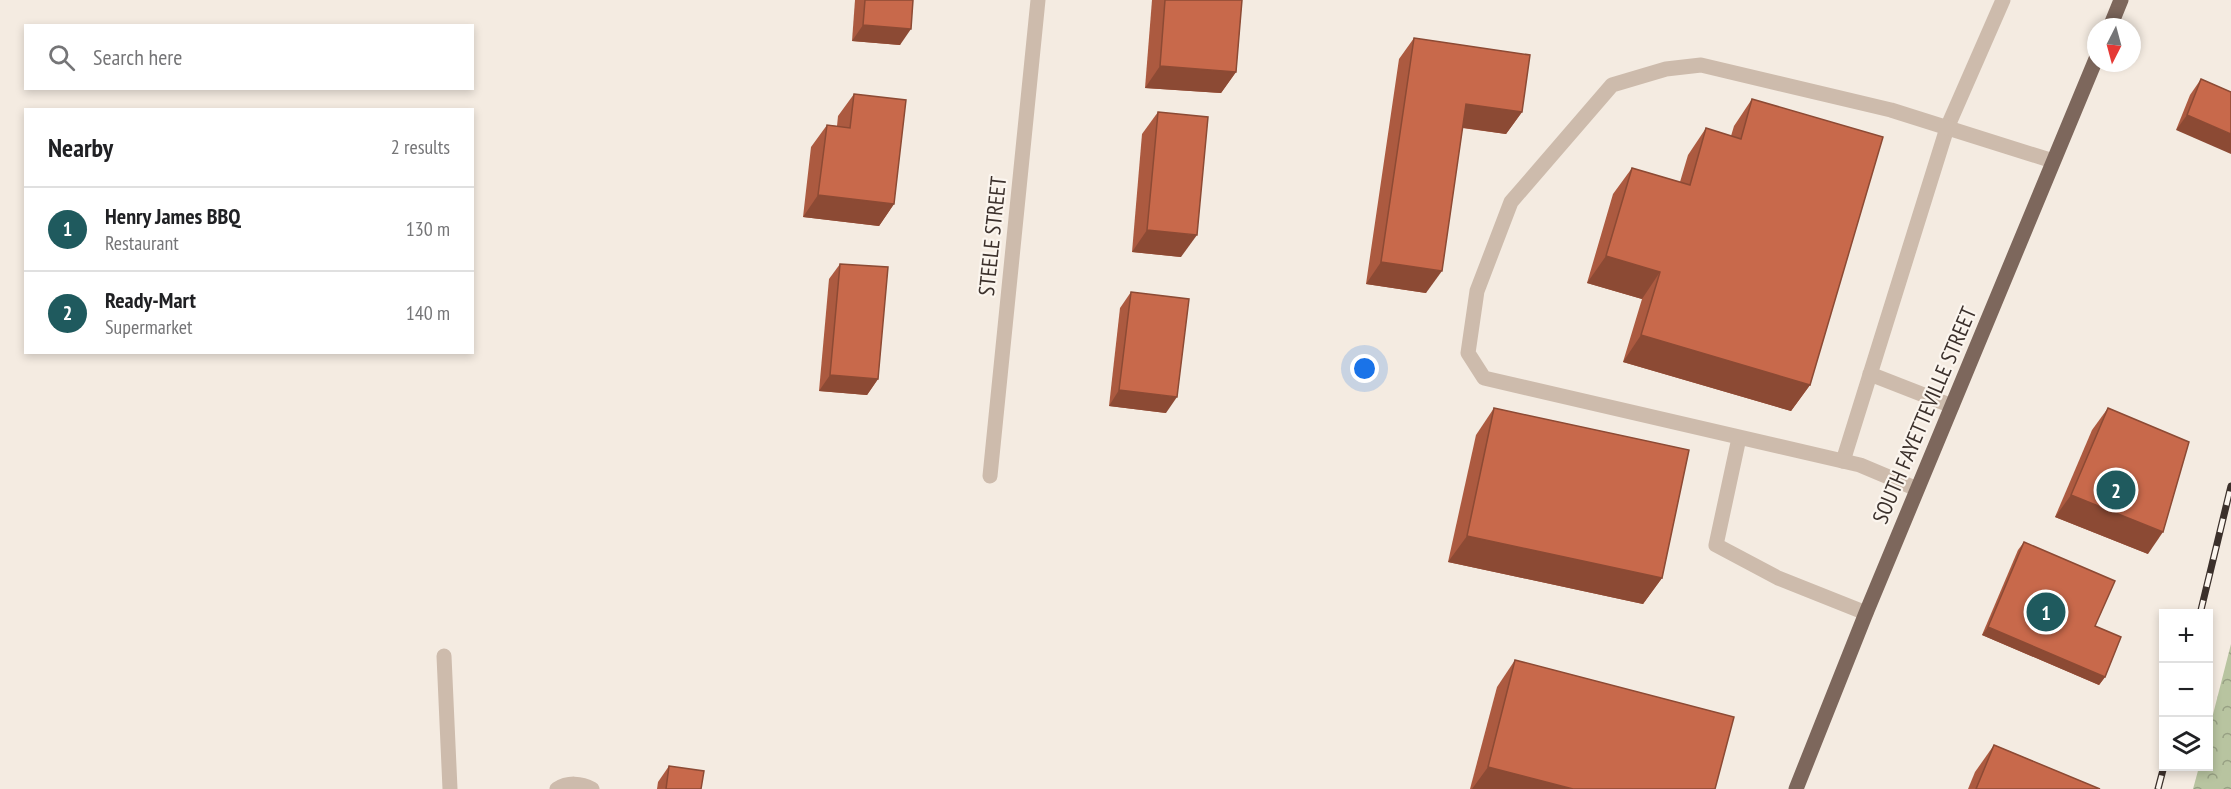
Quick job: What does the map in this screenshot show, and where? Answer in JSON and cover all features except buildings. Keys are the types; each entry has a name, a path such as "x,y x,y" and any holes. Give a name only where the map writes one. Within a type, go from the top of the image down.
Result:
{"main road":[{"path":"2113,18 2120,0"},
{"name":"SOUTH FAYETTEVILLE STREET","path":"1796,789 1866,613 2091,72"}],"street":[{"name":"STEELE STREET","path":"990,476 1038,0"},
{"path":"1843,461 1947,128 2003,0"},
{"path":"1917,489 1843,461 1484,378 1468,353 1477,291 1511,202 1612,85 1666,69 1701,65 1891,110 2053,161"},
{"path":"1870,374 1952,406"},
{"path":"1739,438 1716,545 1778,578 1866,613"},
{"path":"444,656 450,789"},
{"path":"556,789 562,785 582,784 592,789"}],"green space":[{"path":"2231,644 2231,789 2193,789 2198,771 2213,771 2213,714"}],"railway":[{"path":"2201,609 2231,486"},
{"path":"2158,789 2163,771"}],"place":[{"name":"Ready-Mart","path":"2116,490"},
{"name":"Henry James BBQ","path":"2046,612"}]}
